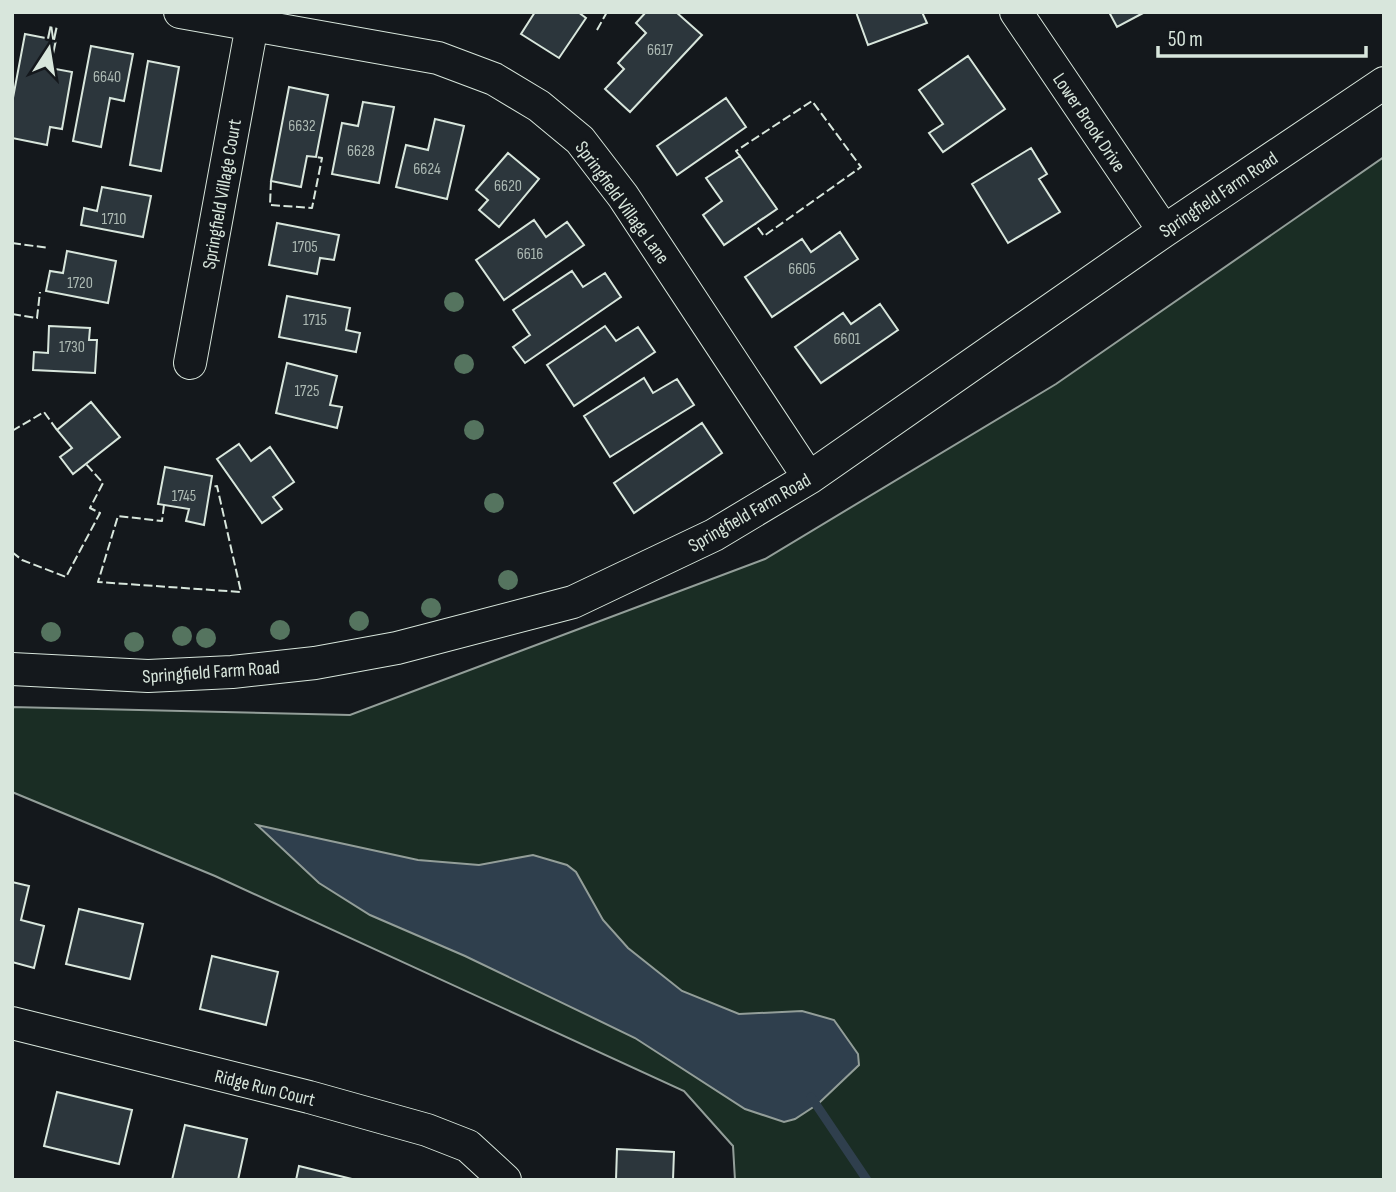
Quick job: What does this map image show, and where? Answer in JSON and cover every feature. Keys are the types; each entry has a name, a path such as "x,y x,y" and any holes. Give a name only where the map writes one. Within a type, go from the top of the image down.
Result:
{"street":[{"name":"Springfield Village Lane","path":"180,12 438,58 494,79 538,106 580,140 623,196 810,478"},
{"name":"Lower Brook Drive","path":"1016,12 1164,231"},
{"name":"Springfield Village Court","path":"190,363 252,25"},
{"name":"Springfield Farm Road","path":"12,668 148,676 232,672 314,663 397,648 573,602 714,535 810,478 1164,231 1384,83"},
{"name":"Ridge Run Court","path":"12,1023 309,1097 427,1130 468,1146 505,1180"}],"green space":[{"path":"1384,157 1384,1180 735,1180 733,1146 684,1091 215,876 12,792 12,707 350,715 765,559 1056,384"}],"water":[{"path":"257,825 418,860 479,865 533,855 567,865 576,872 603,920 628,948 682,991 739,1014 802,1011 834,1020 858,1054 859,1065 818,1104 795,1119 784,1122 745,1109 635,1038 465,956 370,915 319,883"}],"building":[{"path":"535,12 578,12 586,18 559,58 521,34"},
{"path":"646,12 676,12 702,35 630,112 605,89 624,69 618,63 646,33 636,23"},
{"path":"856,12 922,12 927,23 868,45"},
{"path":"1109,12 1145,12 1117,27"},
{"path":"25,34 56,40 50,68 72,72 62,129 50,127 47,145 12,138 12,103"},
{"path":"91,46 133,54 124,101 110,98 101,147 73,141"},
{"path":"968,56 1005,109 943,152 929,133 943,124 919,90"},
{"path":"148,61 179,67 161,171 130,165"},
{"path":"289,87 328,95 316,157 307,156 301,187 271,181"},
{"path":"726,98 746,127 677,175 657,146"},
{"path":"363,102 394,107 379,183 332,174 342,123 358,126"},
{"path":"435,119 464,126 447,199 396,187 406,145 428,150"},
{"path":"1031,148 1047,174 1039,179 1060,212 1008,243 972,184"},
{"path":"508,153 539,179 499,227 479,210 488,200 476,190"},
{"path":"740,156 777,209 724,245 703,215 722,201 706,178"},
{"path":"102,187 151,196 143,237 81,225 84,208 97,211"},
{"path":"534,220 546,237 567,222 584,245 504,300 476,260"},
{"path":"277,223 339,235 334,260 320,258 317,274 269,265"},
{"path":"840,232 858,259 772,317 745,277 802,239 811,252"},
{"path":"67,251 116,261 108,303 46,291 50,271 63,273"},
{"path":"572,271 583,287 605,273 621,297 525,363 513,347 530,335 513,310"},
{"path":"287,296 350,308 346,330 360,333 356,352 279,337"},
{"path":"880,304 898,330 821,383 795,347 843,313 851,324"},
{"path":"49,326 90,328 89,340 97,340 95,373 33,370 34,352 48,353"},
{"path":"605,326 616,341 638,327 655,352 574,406 547,365"},
{"path":"287,363 337,376 330,405 342,407 337,428 276,413"},
{"path":"644,378 653,393 677,379 694,405 610,457 584,416"},
{"path":"91,402 120,437 73,474 60,457 72,448 57,430"},
{"path":"702,423 722,453 634,513 614,483"},
{"path":"239,444 251,461 270,447 294,482 273,497 282,509 262,523 217,459"},
{"path":"165,467 212,476 204,525 186,521 189,509 158,504"},
{"path":"12,882 29,886 21,920 44,926 34,968 12,962"},
{"path":"79,909 143,924 130,979 66,964"},
{"path":"212,956 278,972 266,1025 200,1009"},
{"path":"57,1092 132,1110 119,1164 44,1146"},
{"path":"185,1125 247,1139 238,1180 172,1180"},
{"path":"617,1149 674,1152 673,1180 616,1180"},
{"path":"299,1166 356,1180 296,1180"}],"waterway":[{"path":"811,1097 867,1180"}],"fence":[{"path":"597,30 607,12"},
{"path":"740,156 736,151 812,101 861,167 764,236 755,224"},
{"path":"271,181 270,205 312,208 322,158 316,157"},
{"path":"12,243 49,248"},
{"path":"12,314 37,318 40,292"},
{"path":"12,431 44,412 57,430"},
{"path":"12,552 22,560 66,577 100,513 90,508 103,483 86,464"},
{"path":"164,505 162,521 118,516 98,582 241,592 217,486 210,487"}]}
